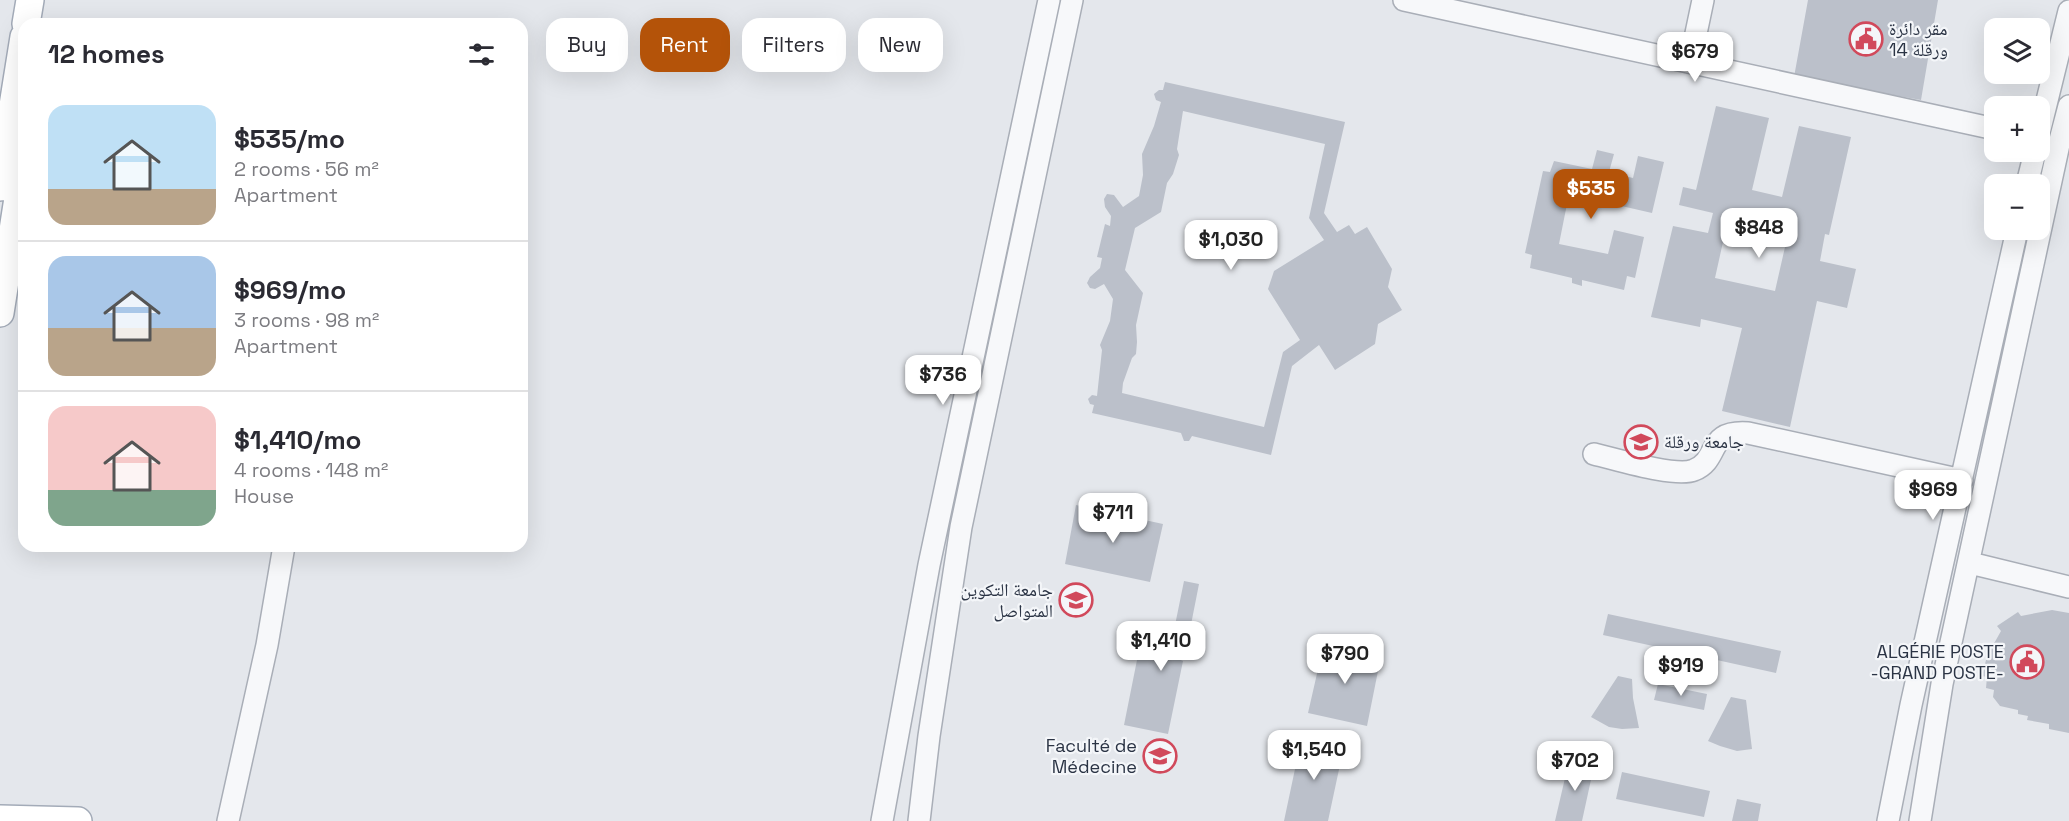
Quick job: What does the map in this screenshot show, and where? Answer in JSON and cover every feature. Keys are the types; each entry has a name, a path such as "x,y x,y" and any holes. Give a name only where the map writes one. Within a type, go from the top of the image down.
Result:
{"main road":[{"path":"27,18 30,0"},
{"path":"46,18 49,0"},
{"path":"0,187 18,74"},
{"path":"0,313 18,198"},
{"path":"0,819 78,821"}],"street":[{"path":"882,821 929,565 1049,0"},
{"path":"919,821 929,736 961,527 1072,0"},
{"path":"1404,0 1984,127"},
{"path":"1690,62 1703,0"},
{"path":"2048,96 2069,11"},
{"path":"1920,821 1942,684 2030,279 2056,143 2069,106"},
{"path":"1888,821 2015,240"},
{"path":"2007,275 2030,279"},
{"path":"984,305 1006,310"},
{"path":"1986,374 2008,379"},
{"path":"1594,454 1679,473 1695,470 1703,464 1724,435 1733,432 1748,433 1962,480"},
{"path":"952,455 975,460"},
{"path":"228,821 267,645 283,552"},
{"path":"1970,563 2069,587"},
{"path":"1929,628 1954,633"}],"building":[{"name":"مقر دائرة ورقلة 14","path":"1808,0 1938,0 1921,100 1794,77"},
{"path":"1165,82 1345,122 1324,213 1337,232 1349,225 1355,234 1367,227 1392,269 1388,287 1402,310 1378,324 1375,344 1335,370 1319,345 1292,366 1271,455 1192,436 1189,441 1184,441 1181,433 1092,413 1094,405 1090,404 1088,399 1092,395 1097,396 1102,350 1100,345 1110,321 1113,299 1104,284 1095,289 1090,288 1087,283 1100,268 1102,258 1097,257 1105,224 1110,226 1111,216 1105,207 1104,199 1107,194 1114,195 1123,207 1139,196 1143,175 1142,154 1161,102 1156,100 1154,94 1163,90","holes":["1183,111 1325,144 1309,218 1324,240 1274,271 1268,289 1300,340 1283,352 1264,427 1122,393 1123,383 1132,358 1136,354 1136,325 1143,293 1125,270 1135,228 1161,212 1167,183 1173,174 1179,155 1177,149"]},
{"path":"1716,106 1769,118 1752,190 1782,197 1799,126 1851,137 1829,235 1825,234 1820,261 1856,269 1847,308 1817,301 1790,427 1722,411 1742,328 1701,319 1700,327 1651,317 1673,226 1708,233 1713,213 1679,205 1683,187 1696,190","holes":["1729,215 1776,226 1777,222 1790,225 1775,291 1715,278"]},
{"path":"1597,150 1614,154 1609,172 1633,178 1638,156 1664,162 1652,213 1569,194 1559,244 1608,254 1614,230 1644,237 1635,278 1627,276 1624,290 1582,280 1582,286 1572,283 1572,278 1530,268 1532,255 1525,253 1543,171 1550,172 1554,161 1592,169"},
{"path":"1076,505 1163,524 1150,582 1065,564"},
{"path":"1184,581 1199,584 1185,655 1177,653 1176,658 1183,661 1168,734 1124,725 1139,650 1152,653 1157,631 1173,635"},
{"name":"ALGÉRIE POSTE -GRAND POSTE-","path":"2052,610 2069,613 2069,733 2049,729 2049,724 2027,720 2028,716 2018,714 2018,710 2000,706 1993,697 1994,690 1986,688 1987,677 1982,676 1987,656 2001,631 1997,626 2018,612 2021,616"},
{"path":"1608,614 1781,651 1776,673 1603,635"},
{"path":"1324,643 1381,656 1367,726 1308,713"},
{"path":"1618,676 1632,679 1639,728 1609,727 1591,717"},
{"path":"1658,684 1707,694 1704,710 1654,700"},
{"path":"1731,697 1746,700 1752,749 1737,751 1708,741"},
{"path":"1302,736 1344,746 1328,821 1284,821"},
{"path":"1569,761 1594,766 1582,821 1555,821"},
{"path":"1622,772 1710,791 1704,817 1616,799"},
{"path":"1737,799 1761,804 1758,821 1732,821"}],"place":[{"name":"مقر دائرة ورقلة 14","path":"1866,39"},
{"name":"جامعة ورقلة","path":"1641,442"},
{"name":"جامعة التكوين المتواصل","path":"1076,600"},
{"name":"ALGÉRIE POSTE -GRAND POSTE-","path":"2027,662"},
{"name":"Faculté de Médecine","path":"1160,756"}]}
